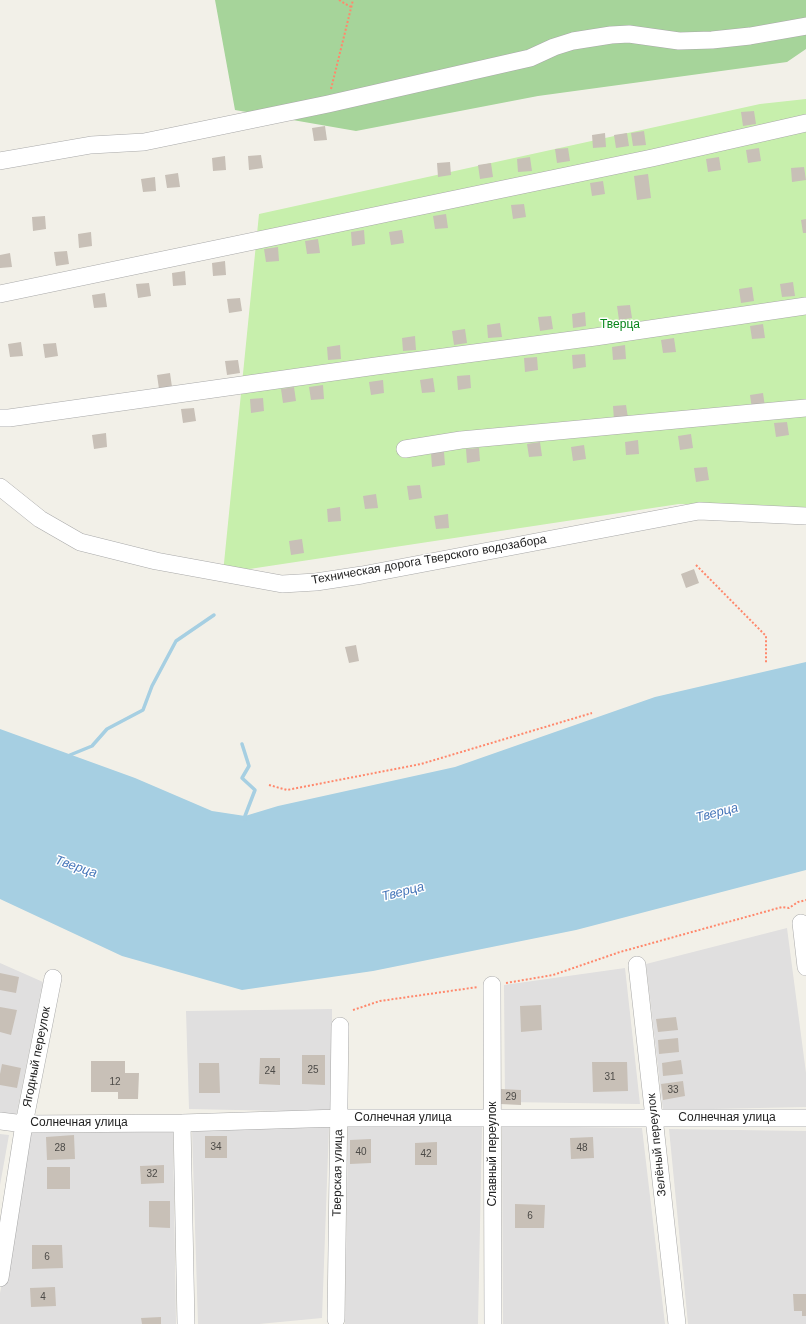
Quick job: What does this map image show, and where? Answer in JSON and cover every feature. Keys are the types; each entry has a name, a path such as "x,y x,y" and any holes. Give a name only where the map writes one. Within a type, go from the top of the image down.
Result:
{"street":[{"path":"0,161 91,145 144,142 328,104 508,64 530,58 554,47 573,41 611,35 629,34 679,41 712,40 750,36 806,26"},
{"path":"0,294 652,158 806,123"},
{"path":"0,418 17,417 376,366 595,337 806,306"},
{"path":"405,449 415,446 460,440 806,408"},
{"name":"Техническая дорога Тверского водозабора","path":"0,487 40,519 80,542 156,561 282,584 316,582 362,575 698,511 806,516"},
{"path":"801,922 806,967"},
{"name":"Зелёный переулок","path":"638,965 677,1324"},
{"name":"Ягодный переулок","path":"0,1278 24,1124 53,978"},
{"name":"Славный переулок","path":"492,985 493,1324"},
{"name":"Тверская улица","path":"336,1319 340,1026"},
{"name":"Солнечная улица","path":"0,1121 24,1124 182,1123 339,1118 806,1118"},
{"path":"182,1123 186,1324"}],"path":[{"path":"339,0 351,7"},
{"path":"328,104 353,0"},
{"path":"696,565 766,636 766,663"},
{"path":"269,785 287,790 422,764 592,713"},
{"path":"353,1010 380,1001 553,975 620,952 782,906 789,908 798,902 806,900"}],"shaded area":[{"path":"787,928 806,1073 806,1107 663,1110 646,964"},
{"path":"0,963 43,982 16,1117 0,1115"},
{"path":"625,968 640,1104 505,1102 504,985"},
{"path":"332,1009 332,1112 189,1109 186,1011"},
{"path":"482,1126 478,1324 345,1324 348,1127"},
{"path":"502,1126 642,1128 665,1324 503,1324"},
{"path":"329,1127 322,1318 259,1324 198,1324 192,1130"},
{"path":"669,1129 806,1131 806,1324 688,1324"},
{"path":"173,1131 176,1324 0,1324 0,1293 31,1133"},
{"path":"0,1134 9,1135 0,1185"}],"green space":[{"path":"215,0 806,0 806,49 787,62 538,96 356,131 235,110"},
{"name":"Тверца","path":"806,99 806,508 679,504 223,573 259,214 760,104"}],"water":[{"path":"806,662 806,870 576,930 373,971 242,990 122,956 0,899 0,729 135,778 212,811 245,816 278,806 455,767 655,697"}],"building":[{"path":"754,111 756,124 743,126 741,112"},
{"path":"325,126 327,140 314,141 312,128"},
{"path":"644,131 646,145 633,146 631,133"},
{"path":"605,133 606,147 593,148 592,135"},
{"path":"627,133 629,146 616,148 614,135"},
{"path":"568,148 570,161 557,163 555,149"},
{"path":"759,148 761,161 748,163 746,150"},
{"path":"261,155 263,168 249,170 248,156"},
{"path":"225,156 226,170 213,171 212,158"},
{"path":"530,157 532,171 518,172 517,159"},
{"path":"719,157 721,170 708,172 706,159"},
{"path":"450,162 451,175 438,177 437,163"},
{"path":"491,163 493,177 480,179 478,165"},
{"path":"804,167 806,180 792,182 791,168"},
{"path":"178,173 180,187 167,188 165,175"},
{"path":"648,174 651,198 637,200 634,176"},
{"path":"155,177 156,191 143,192 141,179"},
{"path":"603,181 605,194 592,196 590,183"},
{"path":"524,204 526,217 513,219 511,205"},
{"path":"446,214 448,228 435,229 433,216"},
{"path":"45,216 46,229 33,231 32,217"},
{"path":"806,219 806,233 803,233 801,220"},
{"path":"364,230 365,244 352,246 351,232"},
{"path":"402,230 404,243 391,245 389,232"},
{"path":"91,232 92,246 79,248 78,234"},
{"path":"318,239 320,253 307,254 305,241"},
{"path":"278,247 279,261 266,262 264,249"},
{"path":"67,251 69,264 56,266 54,252"},
{"path":"10,253 12,267 0,268 0,255"},
{"path":"225,261 226,275 213,276 212,263"},
{"path":"185,271 186,285 173,286 172,273"},
{"path":"793,282 795,296 782,297 780,284"},
{"path":"149,283 151,296 138,298 136,284"},
{"path":"752,287 754,301 741,303 739,289"},
{"path":"105,293 107,307 94,308 92,295"},
{"path":"240,298 242,311 229,313 227,299"},
{"path":"630,305 632,318 619,320 617,306"},
{"path":"585,312 586,326 573,328 572,314"},
{"path":"551,316 553,329 540,331 538,317"},
{"path":"500,323 502,337 488,338 487,325"},
{"path":"763,324 765,338 752,339 750,326"},
{"path":"465,329 467,343 454,345 452,331"},
{"path":"415,336 416,350 403,351 402,338"},
{"path":"674,338 676,352 663,353 661,340"},
{"path":"21,342 23,356 10,357 8,344"},
{"path":"56,343 58,356 45,358 43,344"},
{"path":"340,345 341,359 328,360 327,347"},
{"path":"625,345 626,359 613,360 612,347"},
{"path":"585,354 586,367 573,369 572,355"},
{"path":"537,357 538,370 525,372 524,358"},
{"path":"238,360 240,373 227,375 225,361"},
{"path":"170,373 172,387 159,389 157,375"},
{"path":"470,375 471,388 458,390 457,376"},
{"path":"433,378 435,392 422,393 420,380"},
{"path":"383,380 384,393 371,395 369,382"},
{"path":"323,385 324,399 311,400 309,387"},
{"path":"294,387 296,401 283,403 281,389"},
{"path":"763,393 765,407 752,409 750,395"},
{"path":"263,398 264,411 251,413 250,399"},
{"path":"626,405 628,418 614,420 613,406"},
{"path":"194,408 196,421 183,423 181,409"},
{"path":"787,422 789,435 776,437 774,423"},
{"path":"106,433 107,447 94,449 92,435"},
{"path":"691,434 693,448 680,450 678,436"},
{"path":"638,440 639,454 626,455 625,442"},
{"path":"540,442 542,456 529,457 527,444"},
{"path":"584,445 586,459 573,461 571,447"},
{"path":"479,448 480,461 467,463 466,449"},
{"path":"444,452 445,465 432,467 431,453"},
{"path":"707,467 709,480 696,482 694,468"},
{"path":"420,485 422,498 409,500 407,486"},
{"path":"376,494 378,508 365,509 363,496"},
{"path":"340,507 341,521 328,522 327,509"},
{"path":"448,514 449,528 436,529 434,516"},
{"path":"302,539 304,553 291,555 289,541"},
{"path":"694,569 699,583 686,588 681,574"},
{"path":"356,645 359,661 349,663 345,647"},
{"path":"0,973 19,977 16,993 0,990"},
{"path":"541,1005 542,1030 521,1032 520,1006"},
{"path":"0,1007 17,1010 11,1035 0,1032"},
{"path":"676,1017 678,1030 658,1032 656,1019"},
{"path":"678,1038 679,1052 659,1054 658,1040"},
{"path":"302,1055 325,1055 325,1085 302,1084"},
{"path":"260,1058 280,1058 280,1085 259,1084"},
{"path":"681,1060 683,1074 663,1076 662,1063"},
{"path":"91,1061 125,1061 125,1073 139,1073 138,1099 118,1099 118,1092 91,1092"},
{"path":"592,1062 627,1062 628,1091 593,1092"},
{"path":"199,1063 219,1063 220,1093 199,1093"},
{"path":"2,1064 21,1068 17,1088 0,1085"},
{"path":"683,1081 685,1096 663,1100 661,1084"},
{"path":"501,1089 521,1090 521,1105 500,1104"},
{"path":"74,1135 75,1159 47,1160 46,1137"},
{"path":"205,1136 227,1136 227,1158 205,1158"},
{"path":"593,1137 594,1158 571,1159 570,1138"},
{"path":"371,1139 371,1163 350,1164 350,1140"},
{"path":"437,1142 437,1165 415,1165 415,1143"},
{"path":"164,1165 164,1183 141,1184 140,1166"},
{"path":"47,1167 70,1167 70,1189 47,1189"},
{"path":"149,1201 170,1201 170,1228 149,1227"},
{"path":"515,1204 545,1205 544,1228 515,1228"},
{"path":"32,1245 62,1245 63,1268 32,1269"},
{"path":"55,1287 56,1306 31,1307 30,1288"},
{"path":"793,1294 806,1294 806,1316 802,1316 802,1311 794,1311"},
{"path":"161,1317 161,1324 142,1324 141,1318"}],"waterway":[{"path":"68,757 92,746 107,729 143,710 152,686 176,641 214,615"},
{"path":"242,744 249,766 242,778 255,790 245,819"}]}
